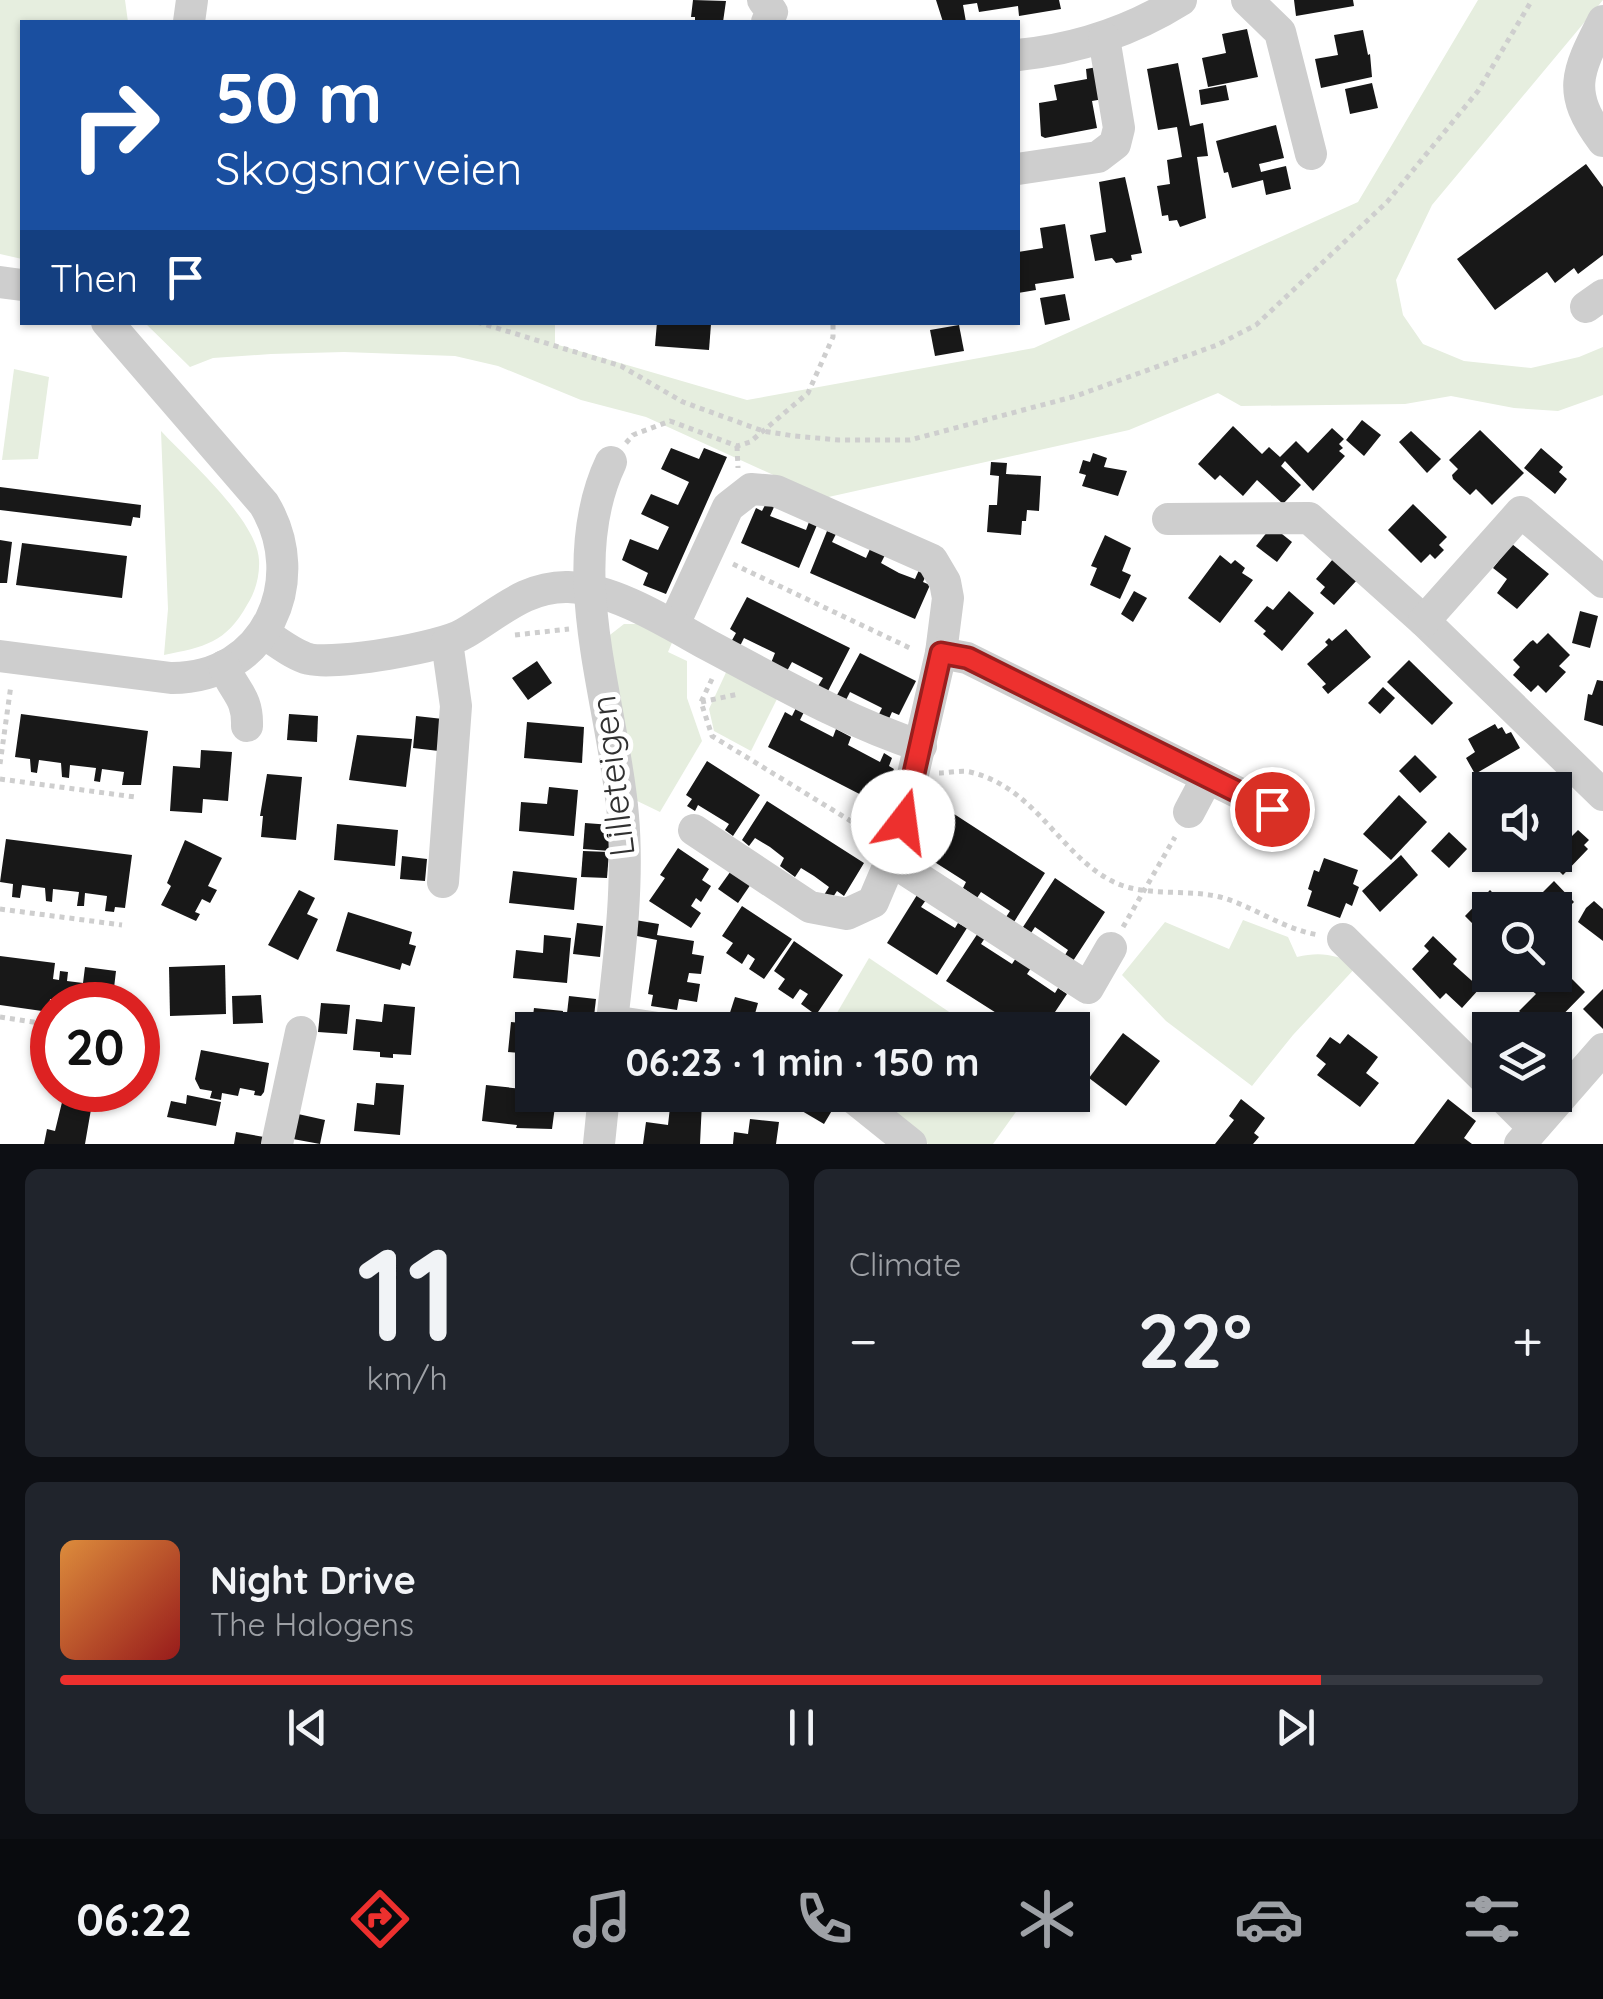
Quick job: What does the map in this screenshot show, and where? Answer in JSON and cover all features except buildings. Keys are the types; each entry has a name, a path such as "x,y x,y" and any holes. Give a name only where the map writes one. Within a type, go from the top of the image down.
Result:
{"street":[{"path":"1020,56 1104,38 1181,0"},
{"path":"1247,0 1280,32 1311,154"},
{"path":"1603,21 1577,80 1592,99 1603,142"},
{"path":"1020,169 1098,157 1115,144 1119,128 1104,38"},
{"path":"7,657 187,678 224,666 247,650 262,633 279,600 284,571 280,538 269,512 110,325"},
{"name":"Lilleteigen","path":"611,462 598,488 593,519 591,591 624,830 613,1012"},
{"path":"674,624 728,507 751,489 776,491 932,560 941,571 948,598 919,757 894,855 873,902 859,910 835,914 810,906 694,830"},
{"path":"1424,620 1521,512 1603,582"},
{"path":"1168,519 1309,518 1424,620 1603,795"},
{"path":"262,633 314,660 411,650 447,642 499,609 535,592 570,587 591,591 674,624 886,735 919,757"},
{"path":"443,882 456,706 447,642"},
{"path":"940,658 968,658 1272,809"},
{"path":"224,666 248,706 247,726"},
{"path":"1189,812 1207,778"},
{"path":"894,855 1088,988 1111,948"},
{"path":"1343,939 1472,1066"},
{"path":"278,1144 301,1032"},
{"path":"1512,1112 1526,1135 1603,1049"},
{"path":"598,1144 602,1112"},
{"path":"872,1112 912,1144"}],"path":[{"path":"486,325 622,366 682,402 763,430 839,440 910,440 1076,396 1217,344 1256,325 1387,202 1478,91 1532,0"},
{"path":"611,462 633,435 670,421 737,446 750,442 808,393 833,337 833,325"},
{"path":"708,552 940,658"},
{"path":"507,636 594,626"},
{"path":"725,654 701,702 712,736 894,855"},
{"path":"0,764 7,657"},
{"path":"919,757 942,773 968,771 1010,791 1043,816 1080,860 1122,886 1225,898 1288,927 1343,939"},
{"path":"0,779 135,797"},
{"path":"1111,948 1189,812"},
{"path":"0,909 122,925"},
{"path":"0,1017 30,1021"}],"green space":[{"path":"0,0 125,0 128,20 20,20 20,259 0,254"},
{"path":"1478,0 1603,0 1432,205 1396,280 1403,315 1423,344 1464,361 1531,368 1603,347 1603,395 1558,411 1514,408 1451,396 1405,404 1241,406 1218,393 1129,430 824,498 646,417 581,400 498,366 455,356 344,352 213,358 190,367 147,325 555,325 555,344 747,400 1034,348 1358,202"},
{"path":"14,369 49,377 38,459 2,460"},
{"path":"161,431 234,509 247,527 259,560 252,595 231,628 202,646 164,655 168,609"},
{"path":"624,624 641,624 674,638 668,652 687,661 687,698 702,741 660,812 631,798 606,638"},
{"path":"729,666 780,693 751,751 714,731 709,709"},
{"path":"1243,920 1288,937 1297,957 1328,955 1358,965 1252,1086 1166,1021 1122,975 1165,922 1229,949"},
{"path":"869,958 949,1012 838,1012"},
{"path":"888,1112 1016,1112 993,1144 928,1144"}],"route":[{"path":"903,822 941,653 968,658 1272,809"}]}
